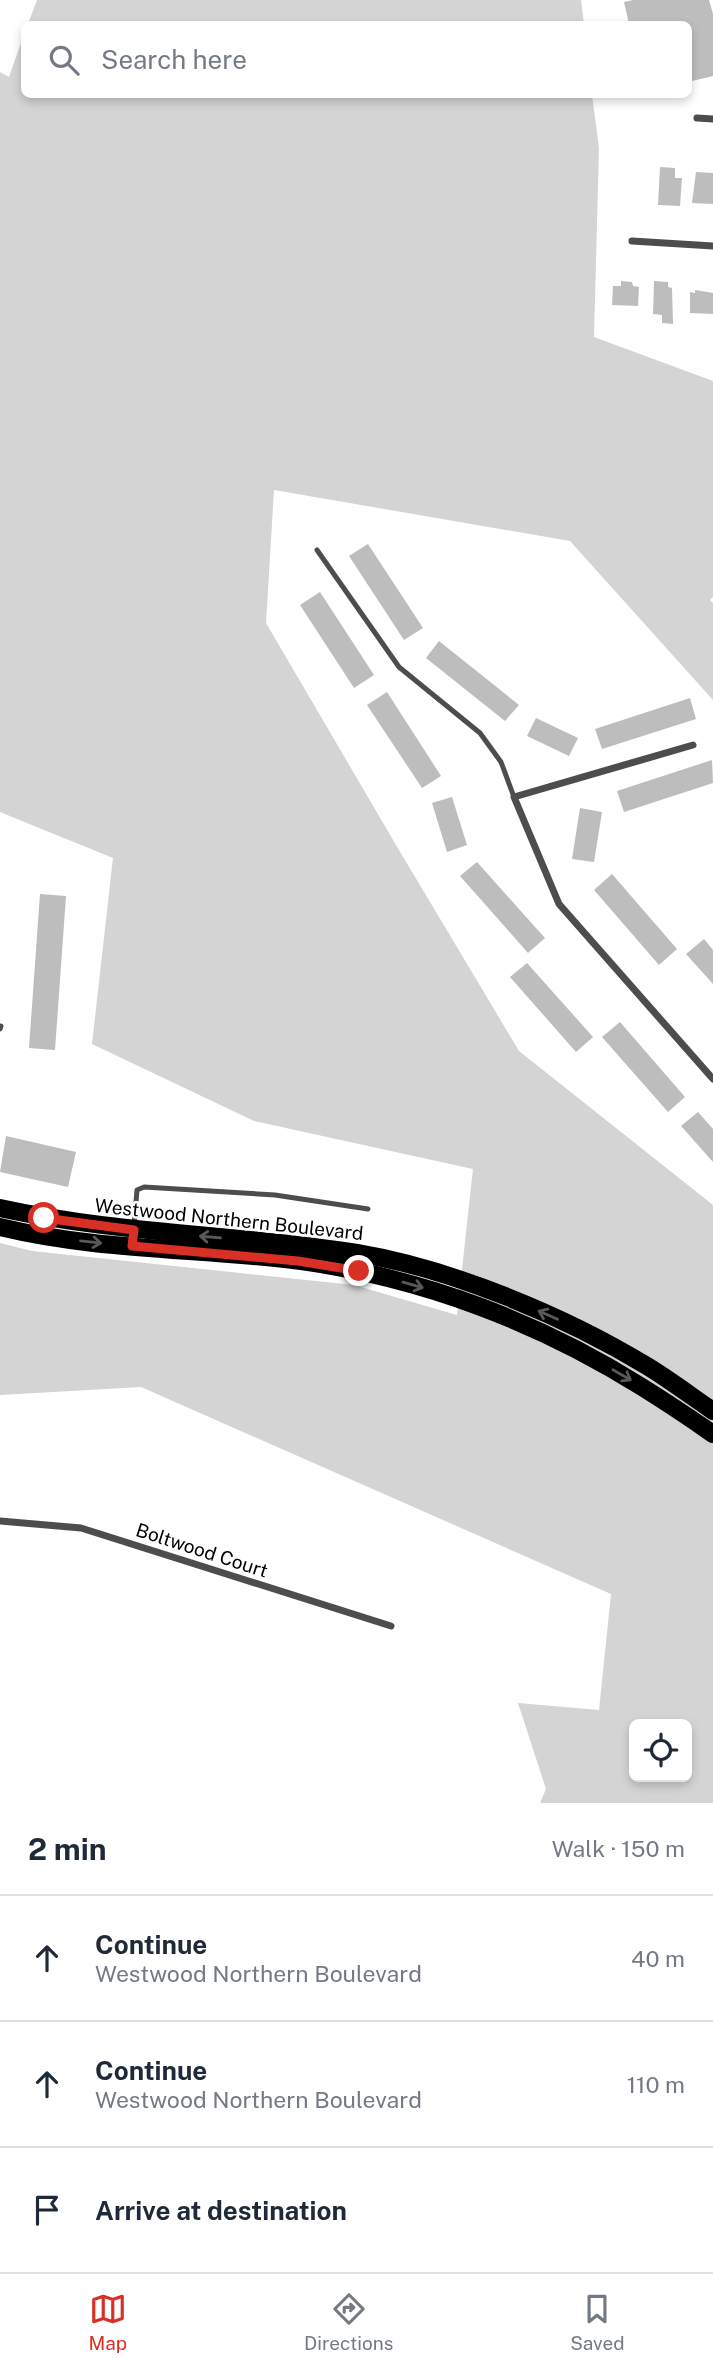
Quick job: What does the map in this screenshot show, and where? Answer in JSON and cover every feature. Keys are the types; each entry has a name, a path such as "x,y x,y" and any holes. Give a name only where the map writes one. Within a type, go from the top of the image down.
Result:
{"main road":[{"name":"Westwood Northern Boulevard","path":"0,1208 133,1238 359,1271 416,1286 479,1306 535,1328 642,1386 713,1434"},
{"name":"Westwood Northern Boulevard","path":"0,1227 59,1238 289,1243 360,1254 418,1267 506,1297 592,1336 649,1367 713,1411"}],"street":[{"path":"697,118 713,119"},
{"path":"632,241 713,246"},
{"path":"693,745 514,797 559,904 713,1079"},
{"name":"Boltwood Court","path":"0,1521 80,1528 391,1626"}],"lane":[{"path":"317,550 399,667 480,733 500,762 514,797"},
{"path":"133,1238 137,1190 144,1186 275,1195 368,1209"}],"shaded area":[{"path":"37,0 581,0 584,21 29,21"},
{"path":"21,43 21,98 592,98 599,148 594,337 713,381 713,597 710,600 713,603 713,700 570,541 274,490 266,623 519,1051 713,1205 713,1803 540,1803 546,1789 518,1703 599,1710 611,1594 141,1387 0,1395 0,1243 32,1251 354,1285 457,1315 473,1169 254,1121 92,1044 113,858 0,812 0,72 9,77"}],"building":[{"path":"709,0 713,14 713,76 692,81 692,21 628,21 624,2"},
{"path":"660,167 675,168 675,178 682,178 680,206 658,205"},
{"path":"696,172 713,173 713,204 692,203"},
{"path":"621,281 632,282 633,286 639,287 638,306 612,305 613,286 621,286"},
{"path":"654,281 668,282 668,287 672,288 673,324 662,323 662,315 653,314"},
{"path":"695,290 713,293 713,314 690,313 690,292 695,293"},
{"path":"368,544 423,628 404,640 349,556"},
{"path":"320,592 374,675 354,688 300,605"},
{"path":"439,641 519,705 505,721 426,658"},
{"path":"387,692 441,776 422,788 367,705"},
{"path":"690,698 696,719 602,749 595,729"},
{"path":"536,718 578,738 569,756 527,736"},
{"path":"712,760 713,783 624,812 617,791"},
{"path":"452,797 467,845 447,852 432,803"},
{"path":"580,808 602,812 594,862 572,859"},
{"path":"477,862 545,938 528,953 460,876"},
{"path":"612,874 677,949 659,965 594,890"},
{"path":"40,894 66,896 55,1050 29,1048"},
{"path":"704,939 713,950 713,984 686,954"},
{"path":"527,963 593,1037 576,1052 510,977"},
{"path":"620,1022 685,1097 668,1112 602,1037"},
{"path":"698,1112 713,1129 713,1162 681,1126"},
{"path":"6,1136 76,1152 68,1187 0,1172"}],"route":[{"path":"44,1218 134,1230 132,1246 298,1261 359,1271"}]}
